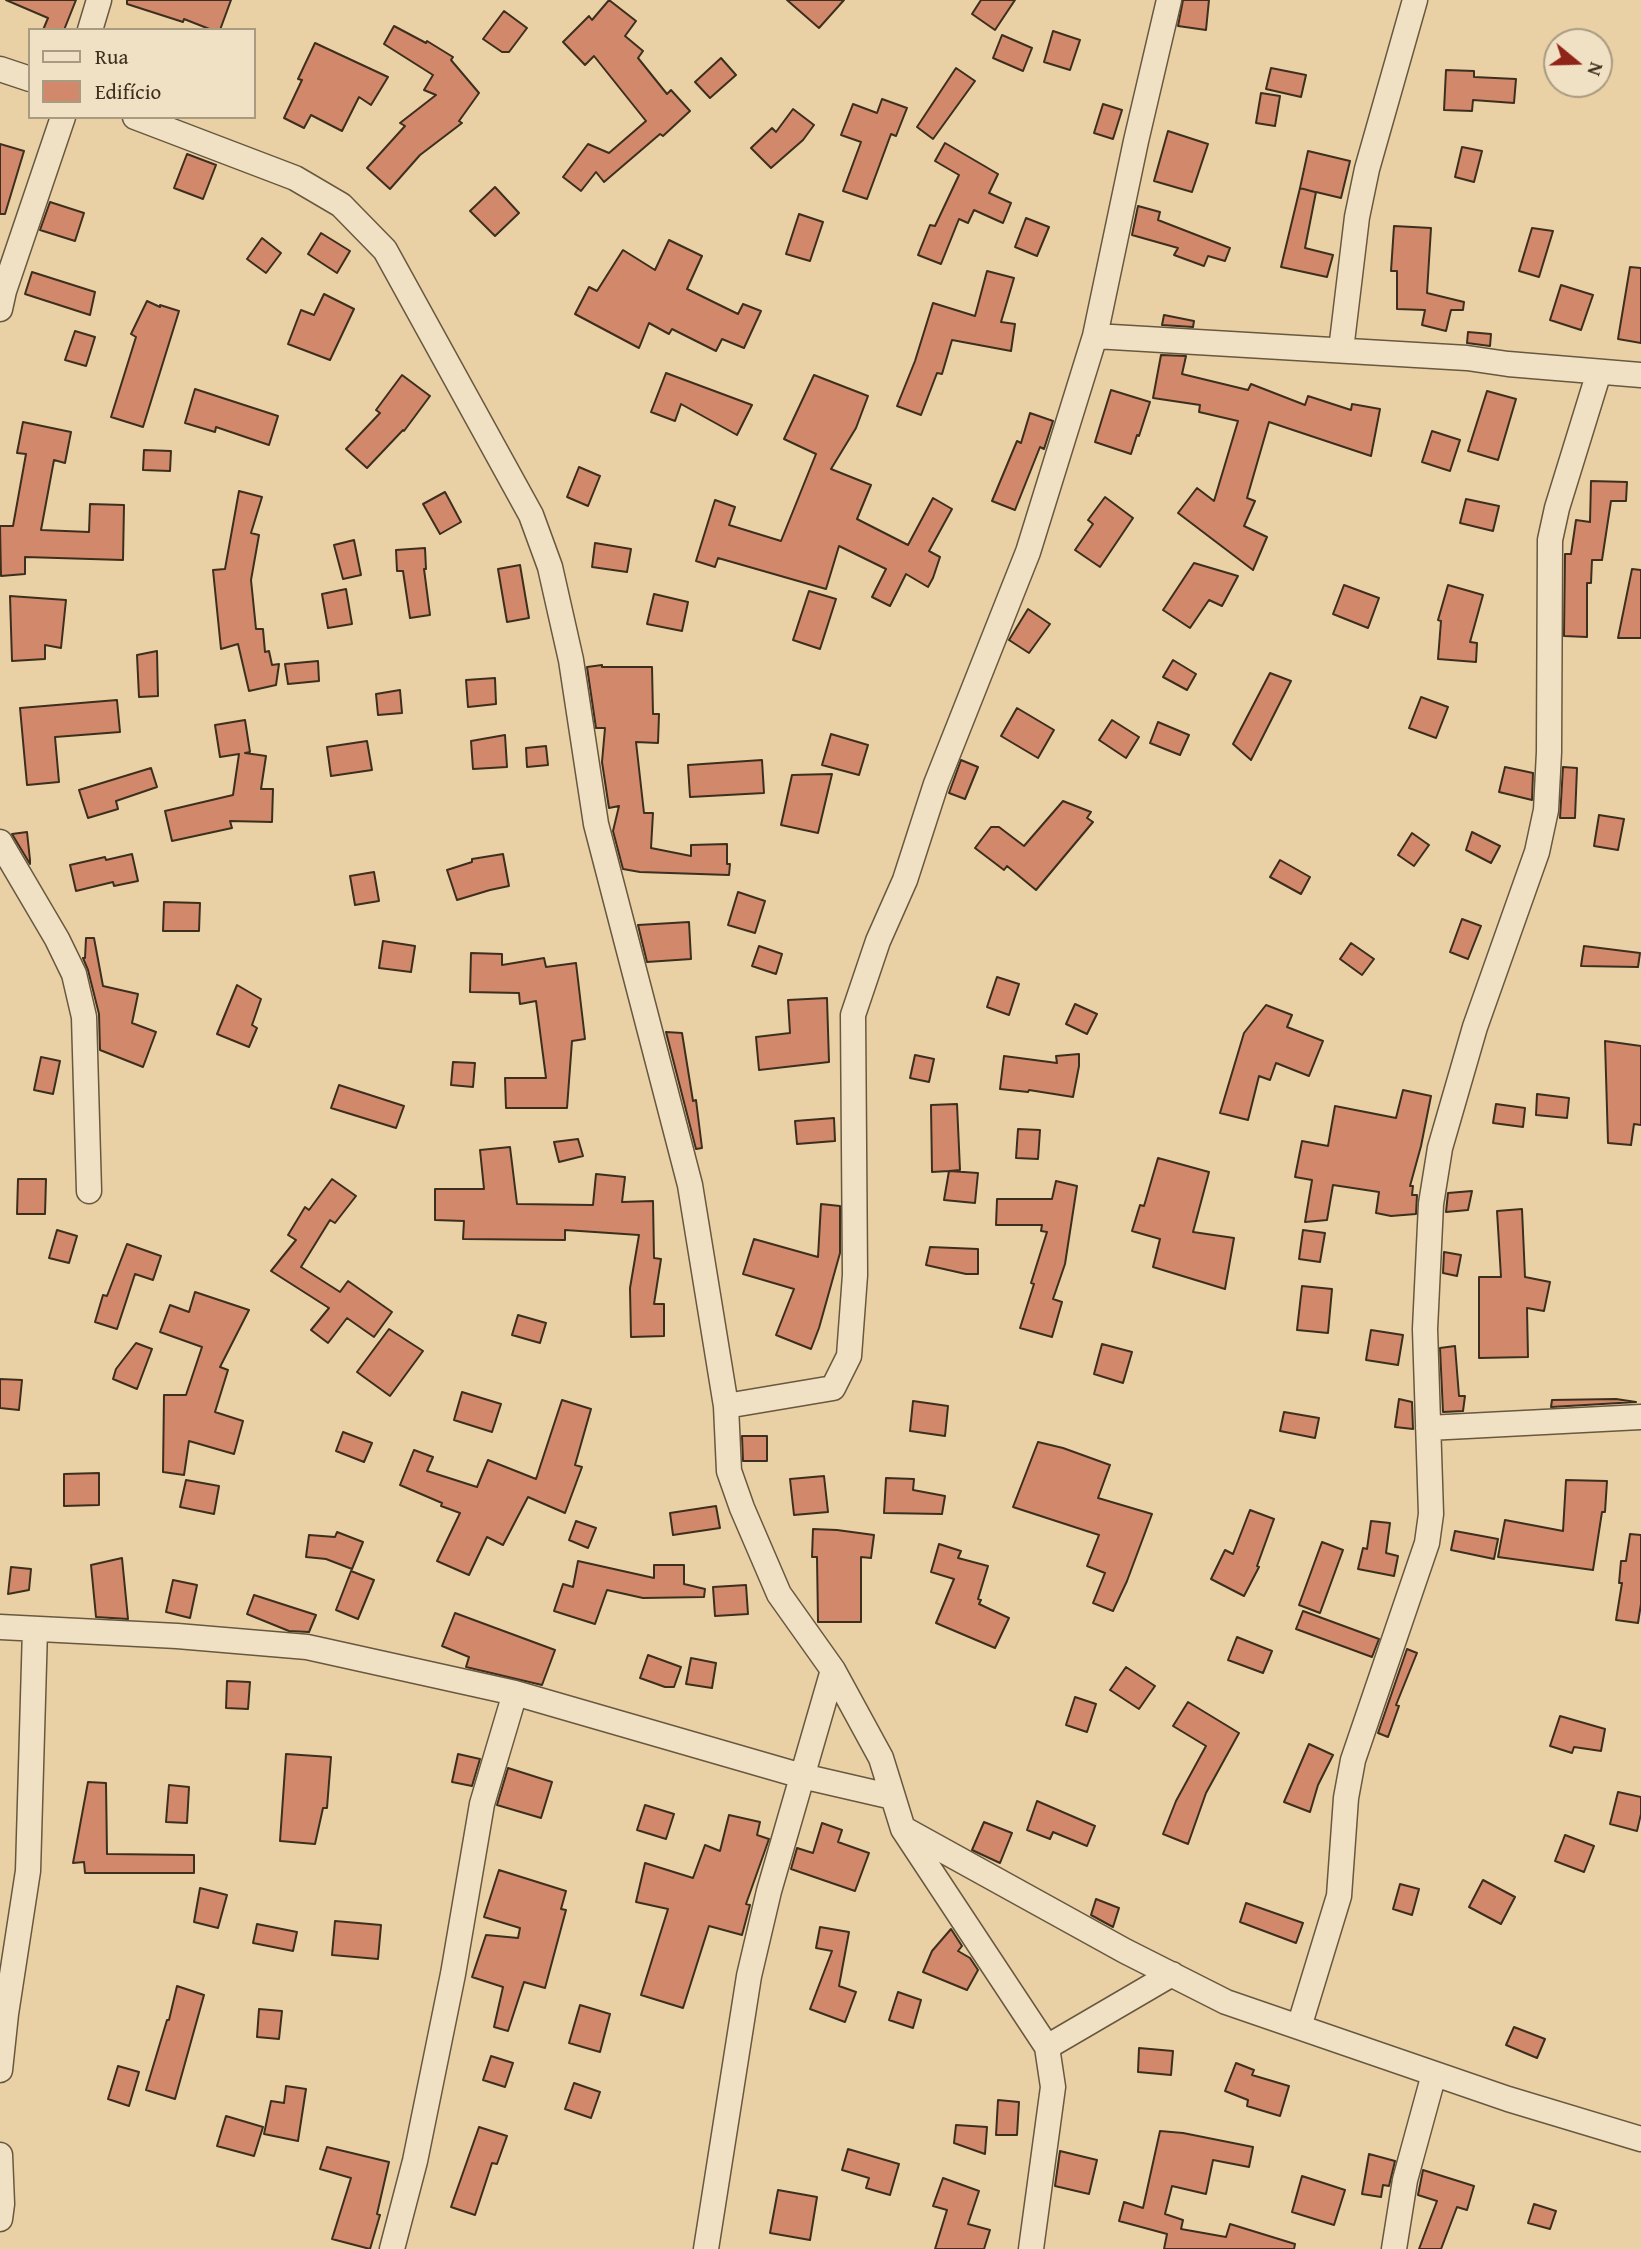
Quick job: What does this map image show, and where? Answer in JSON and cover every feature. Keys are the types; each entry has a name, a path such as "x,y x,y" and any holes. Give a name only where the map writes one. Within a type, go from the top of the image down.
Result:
{"street":[{"path":"91,28 99,0"},
{"path":"726,1406 833,1388 849,1356 855,1275 853,1015 878,941 905,880 936,784 1028,552 1095,336 1169,0"},
{"path":"1342,350 1357,217 1367,169 1415,0"},
{"path":"0,69 28,78"},
{"path":"0,309 62,119"},
{"path":"140,119 295,178 341,205 385,250 531,515 550,568 571,660 596,824 690,1185 726,1406 729,1471 779,1594 833,1670 881,1758 903,1829 1047,2047 1053,2087 1031,2249"},
{"path":"1095,336 1467,358 1641,375"},
{"path":"1299,2027 1339,1896 1346,1798 1353,1760 1427,1542 1431,1514 1425,1329 1431,1203 1440,1148 1475,1027 1537,852 1546,810 1549,752 1550,540 1557,508 1599,372"},
{"path":"0,842 57,939 74,974 84,1017 89,1191"},
{"path":"1428,1428 1641,1417"},
{"path":"0,1627 177,1636 307,1647 515,1693 803,1776 894,1797"},
{"path":"0,2070 6,2014 29,1871 35,1629"},
{"path":"706,2249 749,1976 769,1891 833,1670"},
{"path":"391,2249 420,2134 453,1974 482,1804 515,1693"},
{"path":"903,1829 1226,2002 1508,2099 1641,2139"},
{"path":"1047,2047 1172,1975"},
{"path":"1394,2249 1405,2180 1434,2074"},
{"path":"0,2155 0,2219"}],"building":[{"path":"6,0 76,0 65,28 44,28 48,18"},
{"path":"127,0 231,0 221,28 207,28 184,19 183,22 127,4"},
{"path":"609,0 636,21 625,36 643,51 638,58 667,94 671,90 690,111 604,182 596,172 581,191 563,177 588,144 609,153 646,121 594,56 585,65 563,42 589,16 592,20"},
{"path":"787,0 844,0 819,28"},
{"path":"981,0 1015,0 995,30 972,14"},
{"path":"1183,0 1209,0 1206,30 1178,26"},
{"path":"504,11 527,28 509,52 502,52 483,39"},
{"path":"394,26 453,57 451,60 479,93 459,121 462,123 420,155 390,189 367,168 405,126 400,123 436,95 424,90 433,75 384,44"},
{"path":"1053,31 1080,40 1070,70 1044,62"},
{"path":"1002,35 1032,48 1023,71 993,58"},
{"path":"315,43 388,77 371,105 359,97 342,131 311,115 304,128 284,118 302,80 298,79"},
{"path":"721,58 736,75 710,98 695,82"},
{"path":"956,68 975,81 933,139 917,127"},
{"path":"1271,68 1306,75 1301,97 1266,89"},
{"path":"1446,70 1474,71 1474,77 1516,79 1514,103 1473,100 1472,111 1444,110"},
{"path":"1261,93 1280,96 1275,126 1256,123"},
{"path":"882,99 907,108 896,136 891,134 867,199 843,191 861,142 841,135 853,104 877,113"},
{"path":"1103,104 1122,110 1113,139 1094,133"},
{"path":"793,109 814,125 803,140 771,168 751,148 772,128 776,132"},
{"path":"1168,131 1208,144 1192,192 1154,181"},
{"path":"945,143 998,174 989,193 1011,203 1003,223 974,210 968,223 959,219 941,264 918,255 930,225 935,226 959,175 935,161"},
{"path":"0,144 24,151 5,214 0,214"},
{"path":"1462,147 1482,151 1474,182 1455,177"},
{"path":"1308,151 1350,161 1341,198 1316,192 1305,248 1333,255 1327,277 1281,267"},
{"path":"187,154 216,165 203,199 174,188"},
{"path":"495,187 519,213 495,236 470,211"},
{"path":"50,202 84,213 75,241 40,230"},
{"path":"1138,206 1160,212 1158,220 1230,248 1225,261 1208,256 1204,266 1174,255 1178,248 1132,235"},
{"path":"799,214 823,222 810,261 786,254"},
{"path":"1026,218 1049,227 1037,256 1015,247"},
{"path":"1394,226 1431,228 1427,293 1464,302 1463,310 1451,310 1446,331 1422,325 1425,310 1397,309 1397,271 1391,271"},
{"path":"1532,228 1553,231 1539,277 1519,271"},
{"path":"321,233 350,251 337,273 308,254"},
{"path":"262,238 281,253 266,273 247,259"},
{"path":"669,240 702,256 687,289 738,314 743,304 761,311 744,348 722,339 716,351 672,329 669,334 649,323 639,348 575,314 589,287 597,291 623,250 655,270"},
{"path":"1630,267 1641,268 1641,343 1618,339"},
{"path":"987,271 1014,278 1001,322 1015,324 1011,351 952,340 942,374 937,373 921,415 897,406 915,361 933,303 975,316"},
{"path":"32,272 95,292 90,315 25,294"},
{"path":"1561,285 1593,295 1581,330 1550,320"},
{"path":"324,294 354,309 330,360 288,344 301,310 314,315"},
{"path":"147,301 179,311 143,427 111,417 136,337 131,334"},
{"path":"1164,315 1194,321 1193,327 1162,325"},
{"path":"75,331 95,337 86,366 65,360"},
{"path":"1468,332 1491,334 1490,346 1467,343"},
{"path":"1161,355 1186,356 1182,374 1248,390 1251,384 1305,405 1308,396 1351,410 1352,404 1380,409 1371,456 1269,422 1247,498 1255,501 1244,526 1267,537 1253,570 1178,513 1197,488 1214,501 1238,421 1199,412 1200,405 1153,398"},
{"path":"666,373 752,405 737,435 681,404 675,421 651,412"},
{"path":"402,375 430,396 404,431 367,468 346,449 380,413 376,410"},
{"path":"814,375 868,396 856,428 831,469 871,485 857,519 908,545 933,498 952,509 929,551 940,557 928,587 906,574 890,606 872,597 886,569 839,546 826,589 718,558 715,567 696,561 715,500 735,507 729,525 781,541 816,454 784,439"},
{"path":"195,389 278,416 269,445 216,427 215,432 185,423"},
{"path":"1111,390 1150,402 1131,454 1095,442"},
{"path":"1487,391 1516,399 1498,460 1468,451"},
{"path":"1030,413 1053,421 1044,449 1040,447 1015,510 992,501 1017,441 1021,443"},
{"path":"23,422 71,432 65,463 54,460 41,530 89,532 90,504 124,505 123,560 25,557 25,574 1,576 0,526 13,526 26,454 17,453"},
{"path":"1432,431 1460,440 1450,471 1422,462"},
{"path":"144,450 171,451 170,471 143,470"},
{"path":"579,467 600,476 588,506 567,497"},
{"path":"1591,481 1627,482 1626,501 1611,501 1602,560 1592,560 1591,583 1587,583 1587,637 1564,636 1565,554 1571,554 1576,520 1590,522"},
{"path":"239,491 262,497 251,533 259,535 251,580 256,629 263,629 265,652 269,651 272,665 279,664 276,685 249,691 238,644 221,649 213,570 225,569"},
{"path":"445,492 461,522 440,534 423,504"},
{"path":"1105,497 1133,518 1100,567 1075,550 1093,524 1088,520"},
{"path":"1466,499 1499,506 1493,531 1460,523"},
{"path":"354,540 361,575 343,579 334,545"},
{"path":"595,543 631,549 627,572 592,567"},
{"path":"425,548 424,569 430,615 410,618 403,571 397,571 396,550"},
{"path":"1194,563 1238,576 1222,606 1209,600 1190,628 1163,610"},
{"path":"520,565 529,618 507,622 498,569"},
{"path":"1632,569 1641,570 1641,638 1618,638"},
{"path":"1344,585 1379,598 1368,628 1333,614"},
{"path":"1448,585 1483,595 1470,642 1477,643 1476,662 1438,659 1441,621 1438,620"},
{"path":"346,589 352,624 328,628 322,594"},
{"path":"809,591 836,599 820,649 793,640"},
{"path":"654,594 688,602 682,631 647,624"},
{"path":"10,596 66,600 61,648 45,645 45,659 12,661"},
{"path":"1028,609 1050,624 1029,653 1009,640"},
{"path":"157,651 158,696 139,697 137,655"},
{"path":"1173,660 1196,674 1187,690 1163,677"},
{"path":"318,661 319,681 288,684 285,664"},
{"path":"587,667 652,667 653,714 659,714 658,743 636,742 644,813 653,813 651,848 691,856 691,845 727,844 729,875 623,869 613,831 619,806 609,808 602,762 605,728 596,728"},
{"path":"1270,673 1291,681 1251,760 1233,744"},
{"path":"495,678 496,704 468,707 466,680"},
{"path":"400,690 402,713 378,715 376,694"},
{"path":"1421,697 1448,707 1436,738 1409,728"},
{"path":"117,700 120,732 55,737 59,782 27,785 20,708"},
{"path":"1017,708 1054,730 1038,758 1001,736"},
{"path":"245,720 250,752 245,753 266,756 261,789 273,789 272,822 230,821 232,828 172,841 165,811 233,795 239,754 220,757 215,725"},
{"path":"1112,720 1139,737 1126,758 1099,740"},
{"path":"1158,722 1189,735 1180,755 1150,743"},
{"path":"831,734 868,745 859,775 822,765"},
{"path":"505,735 507,767 473,769 471,741"},
{"path":"367,741 372,770 331,776 327,747"},
{"path":"546,746 548,765 527,767 526,748"},
{"path":"762,760 764,793 690,797 688,765"},
{"path":"961,760 978,767 965,799 949,793"},
{"path":"1505,767 1533,773 1532,800 1499,792"},
{"path":"1563,767 1577,768 1575,818 1560,818"},
{"path":"151,768 157,787 116,801 118,809 88,818 79,790"},
{"path":"832,774 818,833 781,825 792,775"},
{"path":"1063,801 1091,812 1087,818 1093,822 1036,890 1007,866 1004,870 975,848 991,827 999,827 1024,846"},
{"path":"1599,815 1624,819 1618,850 1594,846"},
{"path":"27,832 30,860 30,864 12,834"},
{"path":"1472,832 1500,846 1491,863 1466,850"},
{"path":"1412,833 1429,845 1414,866 1398,855"},
{"path":"132,854 138,881 114,886 113,882 76,891 70,865"},
{"path":"503,854 509,886 457,900 447,870 472,862 472,859"},
{"path":"1280,860 1310,877 1301,894 1270,877"},
{"path":"374,872 379,901 355,905 350,876"},
{"path":"738,892 765,901 755,933 728,925"},
{"path":"164,902 200,903 199,931 163,931"},
{"path":"1462,919 1481,926 1468,959 1450,952"},
{"path":"689,922 691,959 647,962 638,925"},
{"path":"86,938 94,938 103,986 138,994 132,1023 156,1032 143,1067 100,1050 99,1014 83,958"},
{"path":"383,941 415,946 411,972 379,968"},
{"path":"1351,943 1374,959 1362,975 1340,959"},
{"path":"759,946 782,954 776,974 752,966"},
{"path":"1584,946 1640,953 1638,967 1581,966"},
{"path":"471,953 502,954 502,965 544,958 546,967 576,963 585,1039 572,1041 567,1108 506,1108 505,1078 546,1078 536,1001 520,1004 519,993 470,992"},
{"path":"997,977 1019,984 1009,1015 987,1007"},
{"path":"237,985 261,999 252,1025 257,1028 249,1047 217,1034"},
{"path":"827,998 829,1062 759,1070 756,1037 790,1033 788,1000"},
{"path":"1075,1004 1097,1014 1087,1034 1066,1024"},
{"path":"1266,1005 1292,1015 1287,1027 1323,1041 1309,1076 1276,1063 1270,1080 1259,1076 1248,1120 1220,1113 1244,1033"},
{"path":"666,1032 682,1033 693,1101 696,1100 702,1148 696,1149"},
{"path":"1605,1041 1641,1046 1641,1125 1634,1124 1631,1145 1608,1143"},
{"path":"1079,1054 1073,1097 1029,1090 1000,1089 1004,1056 1057,1063 1056,1056"},
{"path":"915,1055 934,1059 929,1082 910,1078"},
{"path":"41,1057 60,1061 53,1094 34,1090"},
{"path":"453,1062 475,1063 473,1087 451,1085"},
{"path":"339,1085 404,1106 396,1128 331,1108"},
{"path":"1403,1090 1431,1096 1410,1186 1413,1186 1412,1195 1417,1195 1416,1214 1391,1216 1376,1213 1379,1192 1333,1185 1327,1220 1305,1222 1312,1180 1295,1177 1302,1141 1328,1146 1335,1106 1396,1118"},
{"path":"1537,1094 1569,1098 1567,1118 1536,1115"},
{"path":"957,1104 960,1170 932,1172 931,1105"},
{"path":"1496,1104 1525,1108 1523,1127 1493,1123"},
{"path":"834,1118 835,1141 797,1144 795,1121"},
{"path":"1018,1129 1040,1130 1038,1159 1016,1158"},
{"path":"578,1139 583,1156 559,1162 554,1142"},
{"path":"510,1147 517,1204 593,1205 596,1174 625,1177 622,1202 653,1201 654,1258 661,1259 654,1304 664,1304 664,1336 631,1337 630,1288 639,1235 565,1230 565,1240 463,1239 464,1221 435,1220 435,1189 484,1189 480,1150"},
{"path":"1158,1158 1209,1172 1193,1232 1234,1238 1225,1289 1153,1267 1160,1239 1132,1231 1140,1205 1144,1206"},
{"path":"949,1171 978,1173 975,1203 944,1200"},
{"path":"18,1179 46,1179 45,1214 17,1214"},
{"path":"332,1179 356,1196 335,1223 330,1220 301,1267 340,1292 348,1281 392,1312 374,1337 347,1318 328,1343 311,1330 329,1308 271,1271 296,1240 288,1235 305,1207 309,1210"},
{"path":"1056,1181 1077,1186 1065,1264 1053,1299 1062,1302 1052,1337 1020,1328 1047,1232 1041,1231 1042,1225 996,1225 997,1199 1052,1199"},
{"path":"1472,1191 1468,1210 1446,1212 1448,1193"},
{"path":"821,1204 840,1206 840,1253 811,1349 776,1335 794,1289 743,1274 754,1239 818,1257"},
{"path":"1522,1209 1525,1277 1550,1282 1544,1311 1527,1308 1528,1357 1479,1358 1479,1277 1501,1277 1497,1211"},
{"path":"57,1230 77,1236 69,1263 49,1258"},
{"path":"1303,1230 1325,1233 1320,1262 1299,1259"},
{"path":"127,1244 161,1256 153,1280 135,1274 117,1329 95,1322 103,1295 107,1296"},
{"path":"930,1247 978,1249 978,1274 926,1265"},
{"path":"1444,1252 1461,1255 1457,1276 1443,1273"},
{"path":"1302,1286 1332,1289 1328,1333 1297,1330"},
{"path":"195,1292 249,1310 220,1367 228,1370 215,1412 243,1421 234,1454 189,1441 184,1475 163,1472 164,1395 186,1395 202,1347 160,1332 170,1305 189,1312"},
{"path":"518,1315 546,1323 540,1343 512,1335"},
{"path":"389,1329 423,1351 390,1396 357,1372"},
{"path":"1371,1330 1403,1335 1398,1365 1366,1360"},
{"path":"136,1343 152,1349 137,1389 113,1379 116,1369"},
{"path":"1102,1344 1132,1352 1123,1383 1094,1374"},
{"path":"1455,1346 1459,1396 1465,1396 1463,1411 1443,1412 1440,1348"},
{"path":"0,1379 22,1380 19,1410 0,1408"},
{"path":"462,1392 501,1404 492,1432 454,1420"},
{"path":"1399,1399 1412,1402 1413,1429 1395,1427"},
{"path":"1616,1399 1636,1402 1551,1407 1552,1400"},
{"path":"562,1400 591,1409 575,1465 582,1467 565,1513 528,1497 503,1545 487,1537 469,1575 437,1561 460,1513 400,1485 414,1450 433,1457 427,1471 477,1487 488,1460 536,1479"},
{"path":"913,1401 948,1406 945,1436 910,1431"},
{"path":"1284,1412 1319,1418 1315,1438 1280,1431"},
{"path":"343,1432 372,1443 364,1462 336,1451"},
{"path":"742,1436 767,1436 767,1461 743,1461"},
{"path":"1038,1442 1110,1465 1098,1498 1152,1514 1113,1611 1093,1603 1105,1573 1087,1566 1099,1535 1013,1507"},
{"path":"99,1473 99,1505 64,1506 64,1474"},
{"path":"824,1476 828,1512 794,1515 790,1479"},
{"path":"886,1478 914,1479 913,1490 945,1496 942,1514 884,1513"},
{"path":"186,1480 219,1486 214,1514 180,1507"},
{"path":"1566,1480 1607,1481 1605,1512 1602,1512 1593,1570 1498,1557 1505,1520 1563,1531"},
{"path":"716,1506 720,1528 673,1535 670,1513"},
{"path":"1250,1510 1274,1519 1257,1566 1259,1567 1244,1596 1211,1579 1225,1550 1233,1554"},
{"path":"576,1521 596,1528 588,1548 569,1540"},
{"path":"1371,1521 1390,1523 1386,1553 1398,1556 1394,1576 1358,1569 1363,1548 1367,1549"},
{"path":"813,1529 874,1535 871,1558 861,1557 861,1622 818,1622 817,1557 812,1557"},
{"path":"1455,1531 1498,1539 1494,1559 1451,1550"},
{"path":"337,1532 363,1542 352,1569 326,1559 306,1557 309,1535 335,1537"},
{"path":"1630,1534 1641,1535 1641,1604 1638,1623 1616,1620 1622,1583 1619,1583 1621,1561 1626,1561"},
{"path":"1322,1542 1343,1550 1320,1613 1299,1605"},
{"path":"939,1544 961,1551 958,1558 988,1566 978,1599 981,1600 979,1604 1009,1618 995,1648 936,1623 954,1579 931,1572"},
{"path":"122,1558 128,1619 96,1617 91,1565"},
{"path":"578,1561 654,1578 654,1565 684,1565 684,1584 705,1589 704,1597 643,1598 607,1590 595,1624 554,1611 563,1584 573,1587"},
{"path":"11,1567 31,1569 29,1590 8,1594"},
{"path":"351,1571 374,1580 358,1619 336,1610"},
{"path":"173,1580 197,1585 190,1618 166,1612"},
{"path":"746,1585 748,1614 715,1616 713,1587"},
{"path":"254,1595 316,1615 309,1632 289,1631 247,1614"},
{"path":"1303,1611 1379,1639 1372,1657 1296,1629"},
{"path":"455,1613 555,1650 542,1685 466,1667 469,1657 442,1646"},
{"path":"1237,1637 1272,1651 1263,1673 1228,1660"},
{"path":"1407,1649 1417,1653 1396,1705 1399,1706 1388,1737 1378,1733"},
{"path":"648,1655 681,1667 674,1687 665,1687 640,1678"},
{"path":"691,1658 716,1663 712,1688 686,1684"},
{"path":"1126,1667 1155,1686 1139,1709 1110,1690"},
{"path":"227,1681 250,1682 248,1709 226,1708"},
{"path":"1075,1697 1096,1704 1087,1732 1066,1725"},
{"path":"1188,1702 1239,1733 1206,1793 1188,1844 1163,1834 1176,1801 1206,1746 1173,1726"},
{"path":"1560,1716 1605,1729 1601,1751 1574,1747 1572,1753 1550,1746"},
{"path":"1309,1744 1333,1755 1318,1785 1310,1812 1284,1802"},
{"path":"286,1754 331,1757 327,1808 323,1808 315,1844 280,1841"},
{"path":"458,1754 480,1759 472,1786 452,1782"},
{"path":"508,1768 552,1782 541,1818 497,1805"},
{"path":"88,1782 106,1783 107,1854 194,1855 194,1873 85,1873 84,1862 73,1863"},
{"path":"169,1785 189,1787 187,1823 166,1822"},
{"path":"1618,1792 1641,1797 1637,1831 1610,1824"},
{"path":"1037,1801 1095,1826 1087,1846 1053,1832 1050,1839 1027,1830"},
{"path":"645,1805 674,1814 666,1839 637,1830"},
{"path":"729,1815 760,1822 757,1835 769,1839 746,1904 750,1905 742,1935 709,1926 683,2008 641,1995 668,1909 636,1902 645,1863 693,1878 705,1845 720,1851"},
{"path":"984,1822 1012,1833 1000,1863 972,1850"},
{"path":"822,1823 842,1830 838,1842 869,1853 855,1891 791,1869 797,1848 813,1853"},
{"path":"1565,1835 1594,1846 1584,1872 1555,1861"},
{"path":"499,1870 566,1891 561,1909 566,1910 545,1988 524,1982 508,2031 494,2027 503,1987 472,1977 486,1935 518,1938 520,1928 484,1917"},
{"path":"1483,1880 1515,1897 1501,1924 1469,1907"},
{"path":"1400,1884 1419,1889 1412,1915 1393,1909"},
{"path":"200,1888 227,1895 218,1928 194,1922"},
{"path":"1096,1899 1119,1908 1113,1927 1091,1915"},
{"path":"1246,1903 1303,1923 1296,1943 1240,1922"},
{"path":"335,1921 381,1925 378,1959 332,1955"},
{"path":"257,1924 297,1932 293,1951 253,1943"},
{"path":"820,1927 849,1932 839,1986 856,1992 845,2022 810,2009 832,1951 816,1948"},
{"path":"951,1929 962,1946 958,1951 970,1958 978,1970 967,1990 923,1972 932,1951"},
{"path":"177,1986 204,1995 175,2099 146,2090"},
{"path":"898,1992 921,2000 913,2028 889,2020"},
{"path":"580,2005 610,2014 600,2052 569,2043"},
{"path":"259,2009 282,2011 279,2039 257,2037"},
{"path":"1514,2027 1545,2039 1537,2058 1506,2045"},
{"path":"1139,2048 1173,2051 1171,2075 1138,2072"},
{"path":"491,2056 513,2063 505,2087 483,2080"},
{"path":"1236,2063 1254,2070 1252,2075 1289,2086 1280,2116 1247,2106 1248,2100 1225,2091"},
{"path":"118,2066 139,2072 129,2106 108,2099"},
{"path":"574,2083 600,2092 591,2118 565,2109"},
{"path":"286,2086 306,2089 298,2141 264,2134 271,2101 284,2103"},
{"path":"998,2100 1019,2102 1017,2135 996,2135"},
{"path":"226,2116 263,2127 254,2156 217,2146"},
{"path":"956,2125 987,2127 985,2154 954,2143"},
{"path":"479,2127 507,2136 497,2164 492,2163 475,2215 451,2207"},
{"path":"1160,2131 1253,2147 1249,2167 1213,2160 1206,2194 1172,2186 1165,2214 1183,2220 1181,2229 1226,2237 1230,2224 1295,2244 1294,2249 1164,2249 1167,2234 1119,2221 1124,2202 1143,2208"},
{"path":"327,2147 389,2162 377,2214 380,2215 370,2249 332,2239 351,2178 320,2169"},
{"path":"848,2149 899,2164 890,2195 866,2188 869,2178 842,2170"},
{"path":"1060,2151 1097,2160 1089,2194 1055,2186"},
{"path":"1369,2154 1395,2161 1389,2186 1383,2185 1381,2197 1362,2194"},
{"path":"1423,2170 1474,2186 1467,2210 1457,2207 1441,2249 1419,2249 1437,2201 1418,2195"},
{"path":"1302,2176 1345,2190 1334,2225 1292,2212"},
{"path":"943,2178 979,2191 968,2224 990,2230 984,2249 935,2249 947,2210 933,2206"},
{"path":"778,2190 817,2197 810,2240 770,2233"},
{"path":"1534,2204 1556,2211 1550,2229 1528,2223"}]}
